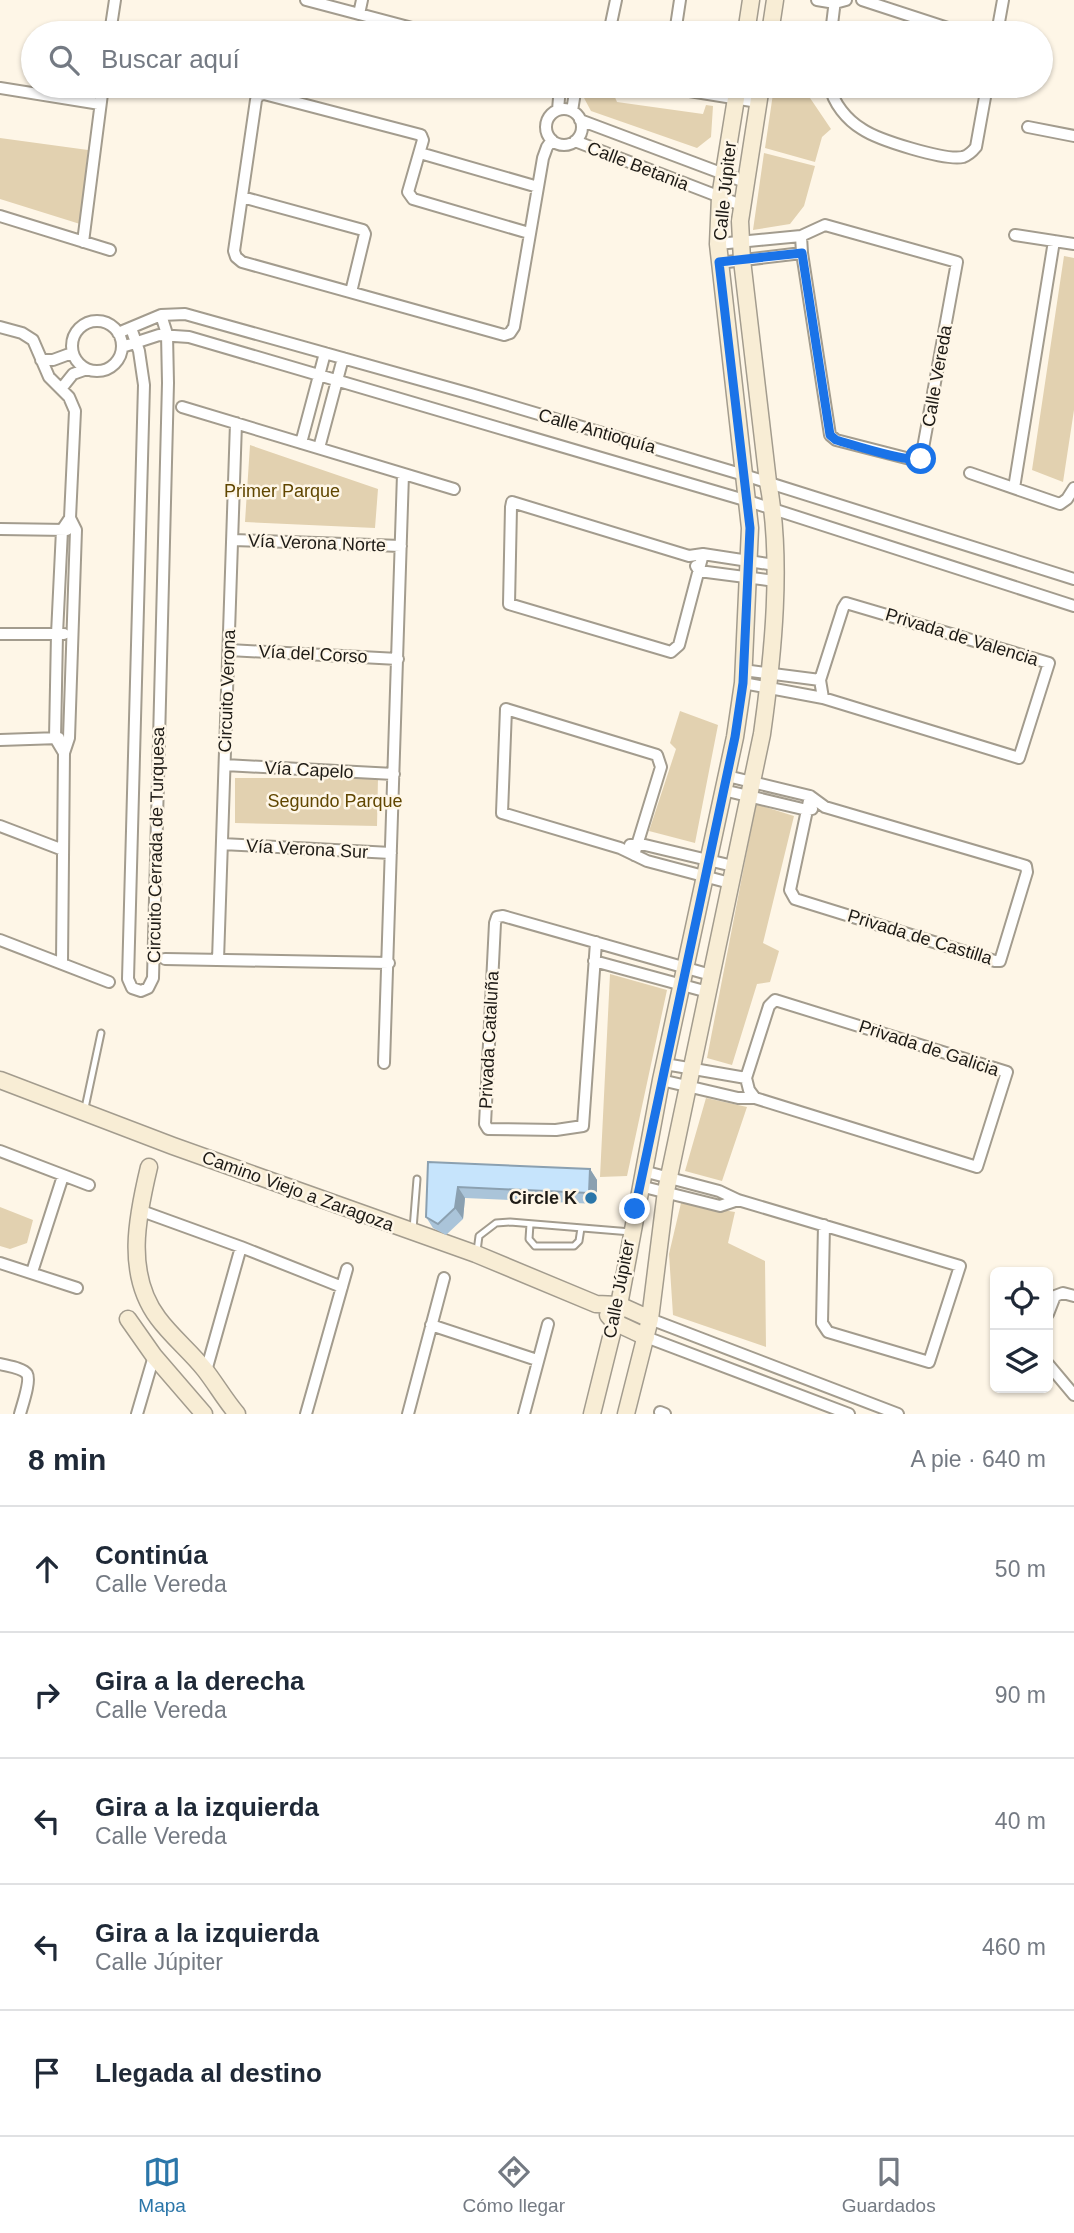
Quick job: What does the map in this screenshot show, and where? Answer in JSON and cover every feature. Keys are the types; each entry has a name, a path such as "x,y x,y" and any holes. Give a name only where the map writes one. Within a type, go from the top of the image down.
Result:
{"main road":[{"path":"748,21 751,0"},
{"path":"772,21 775,0"},
{"name":"Calle Júpiter","path":"592,1414 619,1305 641,1178 735,737 743,676 750,528 718,244 720,197 736,98"},
{"name":"Calle Júpiter","path":"626,1414 650,1319 668,1184 750,789 769,680 775,573 774,510 768,482 741,242 741,205 759,98"},
{"name":"Camino Viejo a Zaragoza","path":"0,1080 173,1146 476,1254 596,1304 619,1305 650,1319"},
{"path":"149,1167 139,1210 136,1243 138,1270 145,1296 158,1318 206,1371 237,1414"},
{"name":"Camino Viejo a Zaragoza","path":"596,1304 614,1322 646,1337"},
{"path":"128,1319 154,1356 204,1414"}],"street":[{"path":"112,21 115,0"},
{"path":"306,0 386,21"},
{"path":"359,14 362,0"},
{"path":"612,21 616,0"},
{"path":"677,21 680,0"},
{"path":"817,0 838,1 834,21"},
{"path":"862,0 926,21"},
{"path":"999,21 1003,0"},
{"path":"0,88 21,91"},
{"path":"62,98 100,104"},
{"path":"83,242 101,98"},
{"path":"257,98 234,251 236,257 242,262 504,335 510,333 514,327 544,152 552,140"},
{"path":"279,98 421,135 423,140 408,192 413,199 529,233"},
{"path":"558,110 559,98"},
{"path":"572,111 574,98"},
{"path":"835,98 840,110 861,129 887,142 958,158 971,153 976,147 985,98"},
{"path":"558,110 572,111 580,120 581,131 575,141 564,144 552,140 548,135 548,118 558,110"},
{"name":"Calle Betania","path":"580,120 745,183"},
{"path":"1028,127 1074,136"},
{"name":"Calle Betania","path":"575,141 741,205"},
{"path":"420,153 538,187"},
{"path":"242,197 363,230 365,233 351,292"},
{"path":"0,216 110,250"},
{"name":"Calle Vereda","path":"718,244 801,236 819,226 831,225 957,262 921,459 914,460 836,440 830,435 801,236"},
{"path":"1015,235 1074,244"},
{"path":"1014,488 1054,241"},
{"path":"719,262 802,253"},
{"name":"Calle Antioquía","path":"118,333 161,315 185,314 471,394 768,482 1074,579"},
{"name":"Circuito Cerrada de Turquesa","path":"131,328 142,366 144,385 128,979 132,988 141,991 148,988 153,978 165,516 167,334 161,315"},
{"path":"95,321 112,326 118,333 122,347 118,360 101,371 87,369 78,363 72,353 74,335 87,323 95,321"},
{"path":"1,330 22,333 31,338 49,377 69,397 75,411 70,518 76,530 69,738 64,753 62,963"},
{"name":"Calle Antioquía","path":"122,347 167,334 189,337 748,502 1074,606"},
{"path":"41,360 72,353"},
{"path":"301,443 325,353"},
{"path":"319,448 343,358"},
{"path":"61,389 73,374 87,369"},
{"path":"465,418 471,394"},
{"path":"182,407 454,489"},
{"name":"Circuito Verona","path":"218,960 236,423"},
{"path":"970,473 1054,502 1063,503 1074,488"},
{"path":"384,1063 403,474"},
{"path":"703,554 679,645 671,652 509,604 512,502 689,556 703,554 748,562 775,573"},
{"path":"141,514 165,516"},
{"path":"64,753 55,738 57,634 62,530 70,518"},
{"path":"0,529 76,530"},
{"name":"Vía Verona Norte","path":"233,540 401,546"},
{"path":"689,556 699,571 748,579 775,573"},
{"name":"Privada de Valencia","path":"848,603 1049,663 1019,758 823,698 820,680 844,604 848,603"},
{"path":"0,634 73,634"},
{"name":"Vía del Corso","path":"229,650 398,659"},
{"path":"743,676 769,680 820,680"},
{"path":"769,680 823,698"},
{"path":"634,855 661,767 657,755 506,709 502,813 620,848 634,855 647,861 706,868 733,866"},
{"path":"0,740 69,738"},
{"name":"Vía Capelo","path":"225,765 394,774"},
{"name":"Privada de Castilla","path":"725,783 750,789 807,810 825,807"},
{"name":"Privada de Castilla","path":"750,789 810,796 825,807 1026,866 1027,872 1000,961 795,899 790,890 810,796"},
{"path":"0,826 63,850"},
{"name":"Vía Verona Sur","path":"222,844 391,853"},
{"path":"620,848 637,844 706,868 730,883"},
{"name":"Privada Cataluña","path":"596,942 583,1126 556,1130 488,1129 485,1124 497,918 503,916 596,942 685,968 710,984"},
{"path":"0,940 109,982"},
{"path":"165,959 389,963"},
{"path":"594,961 681,985 710,984"},
{"name":"Privada de Galicia","path":"663,1072 690,1078 738,1098 755,1098 977,1167 1007,1072 775,1000 769,1006 746,1078 690,1078 663,1072"},
{"path":"746,1078 749,1090 755,1098"},
{"path":"0,1152 89,1185"},
{"path":"32,1272 63,1176"},
{"path":"641,1178 668,1184 720,1206 738,1200 824,1225 960,1266 929,1362 828,1332 824,1328 824,1225"},
{"path":"139,1210 342,1287"},
{"path":"206,1371 241,1247"},
{"path":"0,1263 77,1288"},
{"path":"306,1414 347,1269"},
{"path":"408,1414 444,1278"},
{"path":"1053,1301 1055,1296 1063,1293 1074,1296"},
{"name":"Camino Viejo a Zaragoza","path":"650,1319 898,1414"},
{"path":"524,1414 548,1324"},
{"path":"431,1325 537,1360"},
{"name":"Camino Viejo a Zaragoza","path":"646,1337 849,1414"},
{"path":"137,1414 154,1356"},
{"path":"0,1364 26,1373 28,1382 20,1414"},
{"path":"1053,1370 1074,1395"}],"lane":[{"path":"84,1111 101,1032"},
{"path":"413,1232 417,1179"},
{"path":"476,1254 479,1236 496,1223 631,1232"},
{"path":"530,1224 529,1240 535,1246 574,1246 579,1241 581,1228"}],"green space":[{"path":"584,98 615,98 617,102 703,114 706,105 713,106 711,137 697,148 591,111"},
{"path":"772,98 810,98 831,129 822,137 815,162 765,148"},
{"path":"0,138 88,150 80,224 0,199"},
{"path":"764,153 815,166 804,206 790,224 753,230"},
{"path":"1064,256 1074,258 1074,410 1063,482 1032,470"},
{"name":"Primer Parque","path":"250,445 378,489 375,528 245,522"},
{"path":"680,711 718,725 695,843 649,831 676,749 670,743"},
{"name":"Segundo Parque","path":"235,778 378,778 377,826 235,823"},
{"path":"756,804 794,816 763,943 779,951 770,982 757,984 732,1065 707,1058"},
{"path":"610,974 667,990 627,1176 600,1177"},
{"path":"706,1098 747,1107 722,1181 685,1171"},
{"path":"681,1203 735,1212 728,1243 765,1261 766,1347 673,1315 669,1254"},
{"path":"0,1207 33,1220 27,1243 10,1249 0,1246"}],"building":[{"path":"428,1162 590,1169 589,1193 458,1187 455,1208 438,1224 426,1217"}],"place":[{"name":"Circle K","path":"591,1198"}],"route":[{"path":"635,1209 735,737 743,683 750,528 719,262 802,253 830,435 836,440 918,461 921,459"}]}
